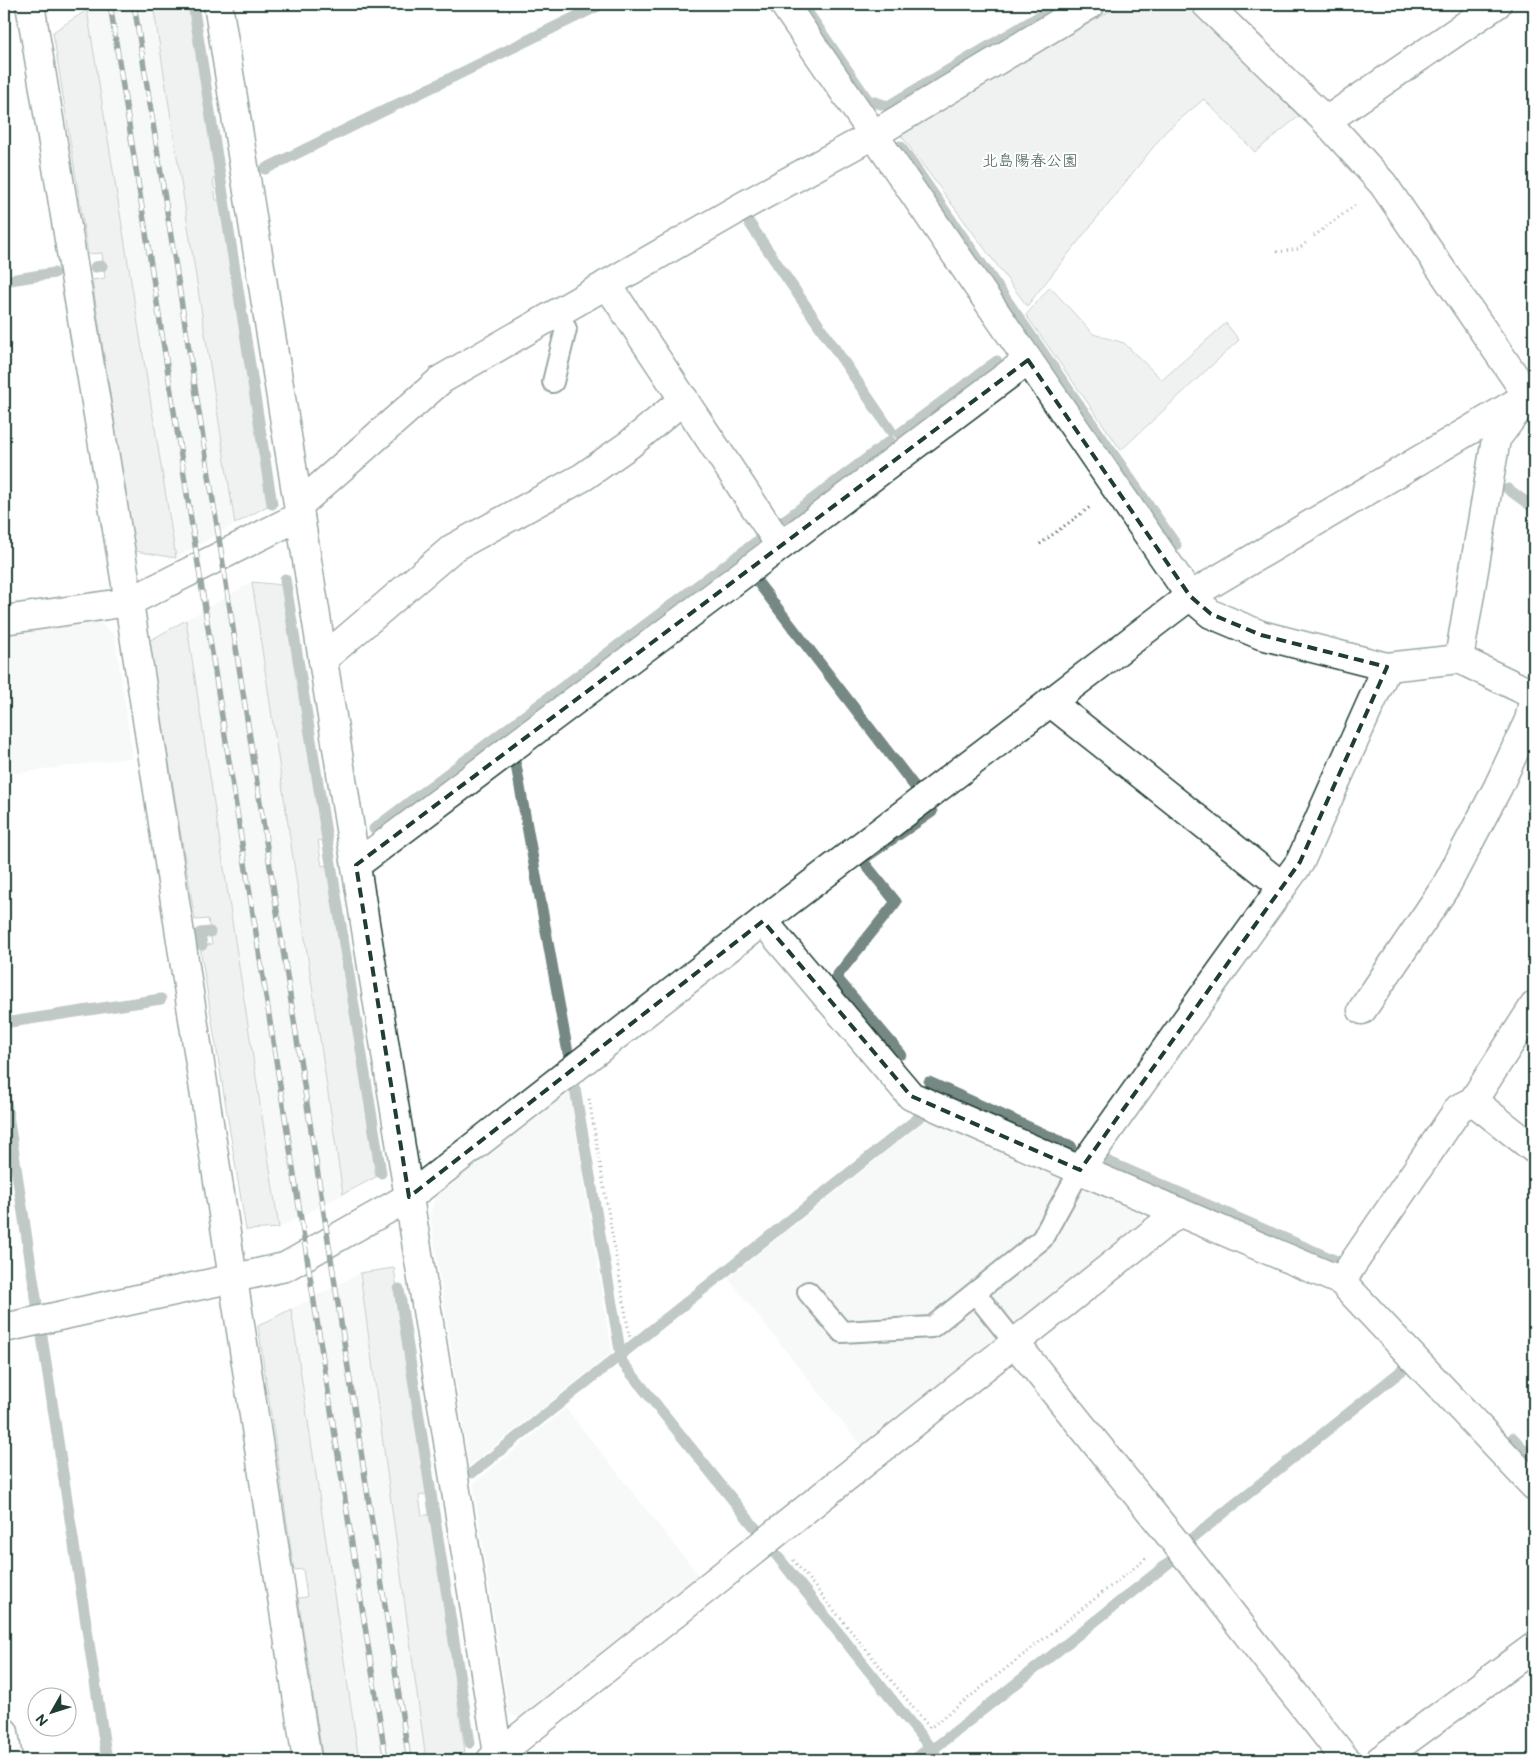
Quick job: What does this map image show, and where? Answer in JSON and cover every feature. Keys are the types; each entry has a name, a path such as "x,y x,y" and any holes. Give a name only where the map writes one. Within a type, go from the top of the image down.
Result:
{"street":[{"path":"30,4 128,602 307,1760"},
{"path":"218,4 409,1197 496,1758"},
{"path":"784,4 1190,596 1211,614 1260,635 1387,667 1459,659 1534,696 1529,720 1498,787 1446,886 1362,1010"},
{"path":"4,620 128,602 300,510 442,379 745,205 873,134 1091,4"},
{"path":"1206,4 1326,121 1383,184 1531,394"},
{"path":"1326,121 1497,4"},
{"path":"607,284 780,545"},
{"path":"356,865 1028,360"},
{"path":"4,1328 285,1267 409,1197 763,921 1190,596 1531,394"},
{"path":"1459,659 1496,439 1531,394"},
{"path":"323,659 454,548 583,477 630,444 684,400"},
{"path":"1080,1170 1300,862 1387,667"},
{"path":"1050,702 1282,886"},
{"path":"763,921 911,1096 1341,1281 1534,1486"},
{"path":"1341,1281 1459,1108 1473,1101 1534,1006"},
{"path":"1473,1101 1534,1149"},
{"path":"496,1758 1179,1212"},
{"path":"1015,1343 1172,1538 1346,1760"},
{"path":"1380,1760 1534,1647"},
{"path":"4,1732 8,1760"}],"lane":[{"path":"553,382 566,329 557,313"},
{"path":"808,1292 842,1332 932,1327 1042,1239 1080,1170"},
{"path":"974,1293 1015,1343"}],"path":[{"path":"1314,236 1383,184"},
{"path":"1277,252 1298,249 1307,242"},
{"path":"1040,544 1116,488"},
{"path":"582,1062 630,1339"},
{"path":"773,1535 930,1728 1172,1538"}],"highlighted area":[{"path":"1028,360 1190,596 1211,614 1261,635 1387,667 1300,862 1080,1170 911,1096 763,921 409,1197 356,865"}],"shaded area":[{"path":"97,4 190,4 218,178 213,179 216,200 221,200 269,505 176,558 135,551 92,280 105,278 102,253 88,254 53,32"},
{"path":"252,582 283,585 325,839 318,841 322,866 329,865 376,1177 279,1228 246,1230 200,947 212,944 208,919 195,920 149,641"},
{"path":"99,622 115,635 133,758 4,775 4,635"},
{"path":"569,1088 612,1353 469,1466 430,1214 437,1191"},
{"path":"931,1116 1143,1206 1146,1226 864,1450 728,1278"},
{"path":"394,1268 428,1493 419,1496 422,1515 431,1515 465,1752 450,1760 323,1760 298,1598 307,1597 303,1569 294,1570 258,1326 360,1273"},
{"path":"566,1408 701,1578 525,1719 509,1714 473,1484"}],"green space":[{"path":"153,4 190,4 218,178 213,179 216,200 221,200 269,505 235,524"},
{"name":"北島陽春公園","path":"1122,4 1188,4 1299,116 1255,152 1204,99 1166,131 1027,306 900,134"},
{"path":"87,10 176,558 135,551 92,280 105,278 102,253 88,254 53,32"},
{"path":"1050,287 1093,334 1124,343 1162,380 1226,323 1239,340 1121,450 1026,315"},
{"path":"252,582 283,585 325,839 318,841 322,866 329,865 376,1177 343,1194"},
{"path":"186,620 279,1228 246,1230 200,947 212,944 208,919 195,920 149,641"},
{"path":"394,1268 428,1493 419,1496 422,1515 431,1515 465,1752 450,1760 426,1760 360,1273"},
{"path":"291,1309 359,1760 323,1760 298,1598 307,1597 303,1569 294,1570 258,1326"}],"waterway":[{"path":"193,4 272,504"},
{"path":"265,169 602,4"},
{"path":"802,4 868,100 888,106 1060,4"},
{"path":"900,146 1176,545"},
{"path":"748,221 891,431"},
{"path":"95,267 102,266"},
{"path":"4,281 54,273"},
{"path":"899,434 997,361"},
{"path":"781,523 890,441"},
{"path":"1508,489 1534,508"},
{"path":"719,570 761,538"},
{"path":"374,829 713,574"},
{"path":"285,579 381,1173"},
{"path":"756,580 915,787"},
{"path":"516,765 568,1053"},
{"path":"901,1054 836,977 896,902 862,860 932,812"},
{"path":"202,945 200,933 210,932"},
{"path":"4,1023 161,999"},
{"path":"929,1082 1071,1146"},
{"path":"4,1089 107,1760"},
{"path":"575,1089 622,1362 757,1530"},
{"path":"472,1473 922,1115"},
{"path":"1107,1161 1339,1262"},
{"path":"399,1289 470,1743"},
{"path":"1190,1540 1405,1368"},
{"path":"1513,1438 1534,1461"},
{"path":"774,1552 940,1760"},
{"path":"932,1750 1170,1562"},
{"path":"914,1760 930,1747"}],"railway":[{"path":"110,4 386,1760"},
{"path":"134,4 409,1760"}]}
